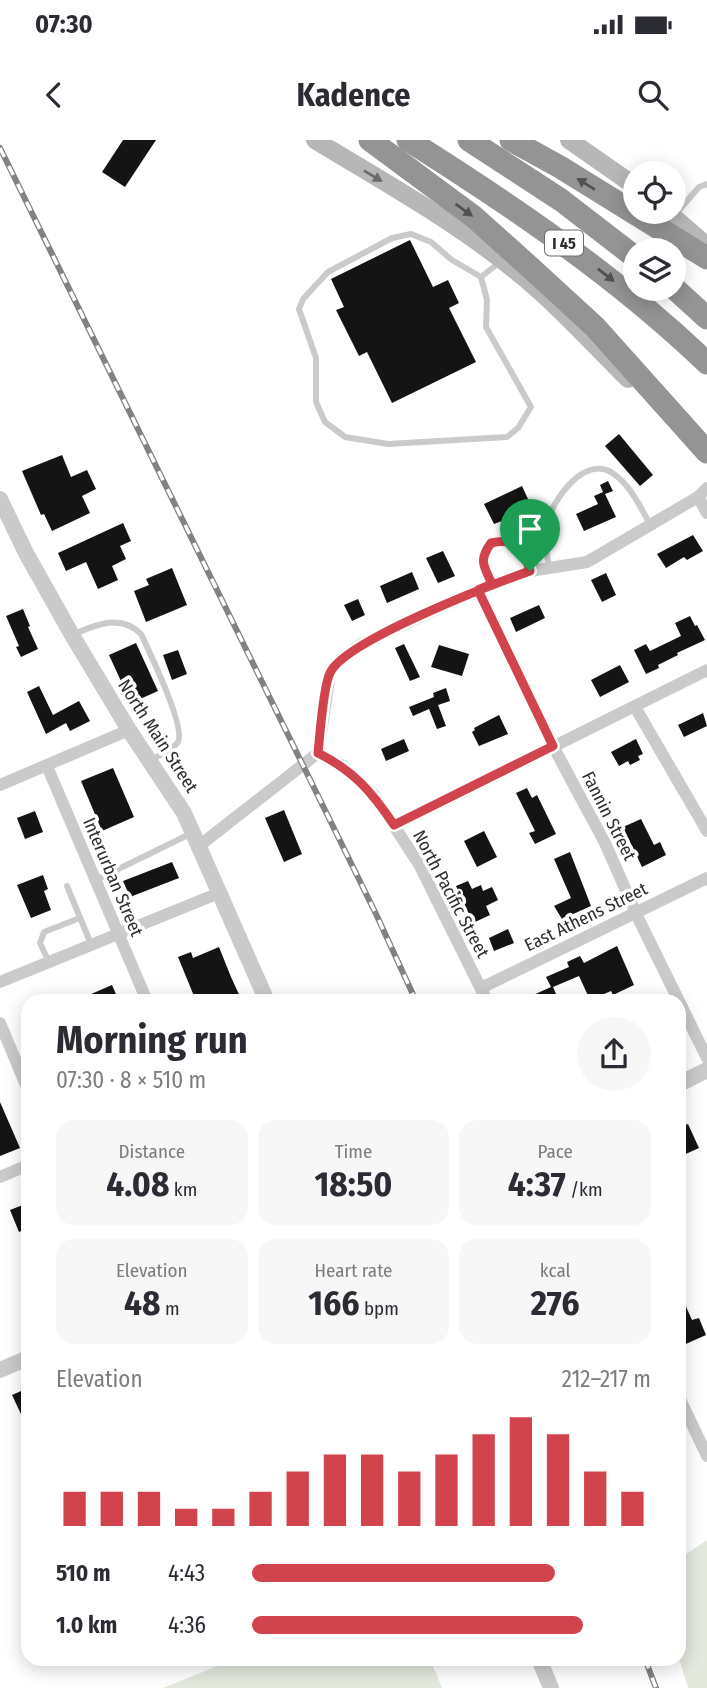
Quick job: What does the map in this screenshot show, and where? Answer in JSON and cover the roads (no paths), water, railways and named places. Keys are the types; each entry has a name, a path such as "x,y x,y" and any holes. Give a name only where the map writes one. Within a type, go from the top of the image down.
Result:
{"highway":[{"path":"370,140 474,217 595,327 707,454"},
{"name":"I 45","path":"408,140 560,240 626,291 707,363"},
{"name":"I 45","path":"469,140 569,206 623,248"},
{"path":"511,140 623,197"},
{"path":"673,224 707,258"},
{"path":"686,299 707,318"}],"main road":[{"path":"315,140 439,216 502,260 559,308 672,425 707,454"},
{"path":"569,140 623,178"},
{"path":"675,224 707,246"}],"street":[{"path":"196,839 303,767 318,753 330,673 341,659 361,644 492,584 530,571 587,562 702,492 707,513"},
{"name":"North Main Street","path":"0,499 26,553 72,635 129,730 184,813 264,994"},
{"name":"Fannin Street","path":"478,590 553,746 605,843 635,913 675,994"},
{"path":"394,825 707,670"},
{"path":"635,707 707,831"},
{"path":"0,785 129,730"},
{"name":"North Pacific Street","path":"318,753 342,765 374,794 420,866 484,994"},
{"name":"Interurban Street","path":"47,766 144,994"},
{"name":"East Athens Street","path":"481,988 707,878"},
{"path":"0,982 219,893"},
{"name":"Fannin Street","path":"686,1016 707,1058"},
{"path":"0,1023 21,1073"},
{"path":"686,1080 707,1070"},
{"path":"0,1177 21,1168"},
{"path":"0,1370 21,1361"},
{"path":"686,1412 707,1456"},
{"path":"542,1666 551,1688"}],"lane":[{"path":"686,201 699,187 707,184"},
{"path":"411,234 431,242 452,260 481,277 487,300 486,327 531,407 518,428 507,436 388,444 345,437 326,422 316,402 316,358 299,309 303,299 328,272 392,238 411,234"},
{"path":"481,277 502,260"},
{"path":"550,568 545,537 553,505 564,490 591,470 610,472 631,490 650,524"},
{"path":"492,584 483,562 483,554 491,543 504,540 514,543 526,555 530,571"},
{"path":"72,635 108,622 128,625 141,634 167,692 180,734 176,745 149,761"},
{"path":"96,880 196,839"},
{"path":"67,886 92,946"},
{"path":"49,963 40,943 44,932 80,918"}],"railway":[{"path":"0,148 413,994"},
{"path":"648,1666 656,1688"}]}
